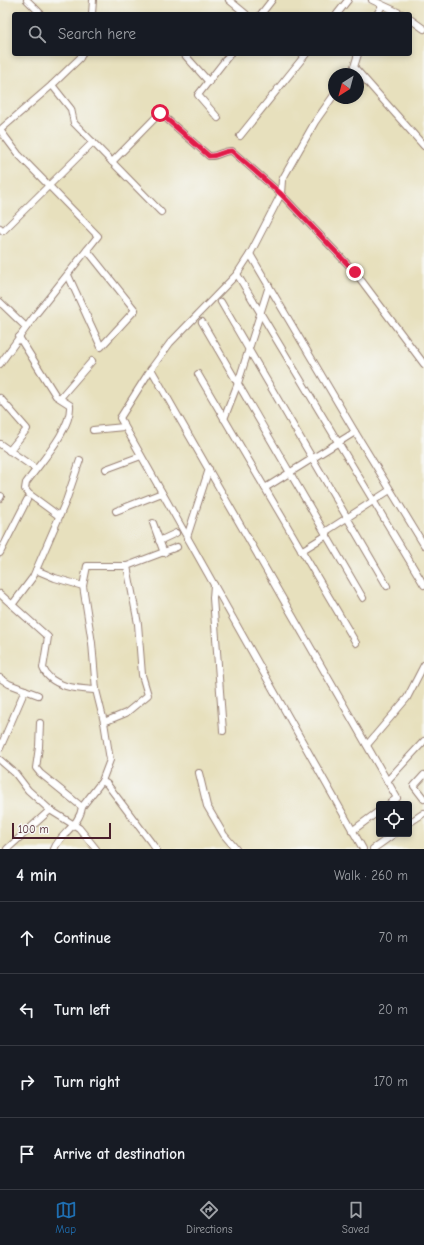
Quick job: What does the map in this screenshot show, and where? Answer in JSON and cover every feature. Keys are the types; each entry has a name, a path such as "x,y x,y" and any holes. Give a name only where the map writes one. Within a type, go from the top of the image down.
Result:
{"street":[{"path":"27,0 39,12"},
{"path":"92,12 93,0"},
{"path":"229,0 244,12"},
{"path":"263,12 272,0"},
{"path":"339,12 348,0"},
{"path":"372,0 397,12"},
{"path":"378,12 382,6"},
{"path":"412,20 424,28"},
{"path":"0,363 98,236 18,154 0,130 52,85 81,56"},
{"path":"186,56 209,82"},
{"path":"218,118 198,97 228,56"},
{"path":"240,136 304,56"},
{"path":"357,56 354,67 424,146"},
{"path":"52,85 72,109 74,123 161,212"},
{"path":"328,104 315,122 282,180 281,194 250,254 237,274 170,343 151,369 120,418 362,849"},
{"path":"112,162 160,113 209,156 213,157 226,150 232,151 281,194 355,272 424,364"},
{"path":"0,228 3,231 93,142"},
{"path":"68,275 102,347 135,310 87,250"},
{"path":"250,254 355,432 424,545"},
{"path":"237,274 424,585"},
{"path":"224,419 238,384 269,286"},
{"path":"0,302 26,328"},
{"path":"221,302 387,586"},
{"path":"202,322 363,598"},
{"path":"19,337 56,396 70,405 71,412 65,428 26,483 25,488 29,494 59,516"},
{"path":"60,398 92,361"},
{"path":"151,369 209,469 219,490 397,798 393,801"},
{"path":"198,374 356,643"},
{"path":"0,398 27,429 9,451"},
{"path":"93,430 124,427"},
{"path":"265,488 355,432"},
{"path":"0,444 36,469"},
{"path":"106,469 141,456"},
{"path":"12,605 33,577 59,516 80,460"},
{"path":"187,537 209,469"},
{"path":"301,551 348,517 390,490"},
{"path":"116,511 162,493"},
{"path":"0,553 27,500"},
{"path":"153,523 164,553"},
{"path":"159,541 176,533"},
{"path":"54,849 74,825 82,812 82,807 102,781 110,760 104,722 96,690 92,643 83,586 87,566 127,566 177,547"},
{"path":"104,722 126,713 148,695 142,675 138,624 127,566"},
{"path":"36,570 55,578 83,586"},
{"path":"214,585 213,598 223,731"},
{"path":"0,594 48,637 43,668 44,671 57,682 68,686 96,690"},
{"path":"366,745 407,698 424,665"},
{"path":"0,678 9,684 38,695"},
{"path":"0,748 25,690"},
{"path":"40,723 36,768 40,773 82,807"},
{"path":"387,781 424,741"},
{"path":"0,760 15,773 28,790 50,810 79,828 96,849"},
{"path":"199,773 208,806 224,835 236,849"},
{"path":"424,775 414,786 424,799"},
{"path":"102,781 107,784 156,849"},
{"path":"7,849 50,810"},
{"path":"352,831 376,813"},
{"path":"412,821 424,813"},
{"path":"373,849 390,837"}],"route":[{"path":"160,113 209,156 213,157 226,150 232,151 281,194 355,272"}]}
